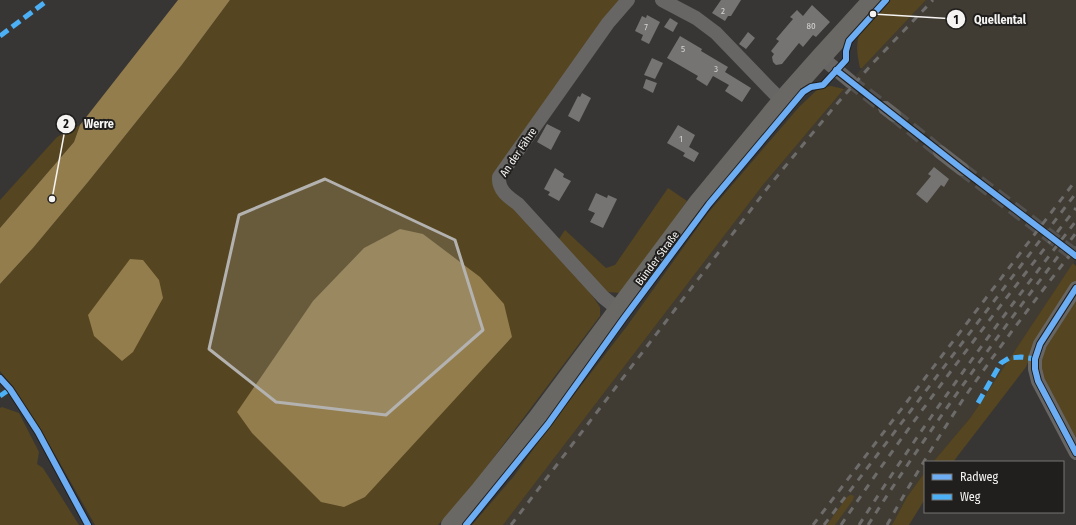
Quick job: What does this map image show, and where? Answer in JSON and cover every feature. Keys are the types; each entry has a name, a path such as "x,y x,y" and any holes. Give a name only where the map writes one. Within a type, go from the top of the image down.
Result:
{"main road":[{"name":"Bünder Straße","path":"451,525 538,418 699,202 782,101 873,0"}],"street":[{"name":"An der Fähre","path":"618,310 604,297 518,204 508,198 502,190 499,177 603,30 628,0"},
{"path":"662,0 696,18 716,33 782,101"},
{"path":"821,57 850,81"},
{"path":"940,152 962,169"},
{"path":"1076,288 1040,344 1035,359 1035,369 1038,380 1076,453"}],"highlighted area":[{"path":"325,179 455,240 483,330 386,415 276,402 209,349 239,215"}],"shaded area":[{"path":"178,0 230,0 181,66 88,182 33,248 0,284 0,228 74,142 80,125"},
{"path":"230,0 622,0 496,177 553,248 565,230 606,268 615,265 668,188 687,201 622,293 589,291 600,307 600,316 470,489 438,525 95,525 57,458 13,387 0,371 0,284 33,248 88,182 181,66","holes":["423,234 512,337 443,411"]},
{"path":"890,0 926,0 862,68 860,68 857,50 858,39 872,19"},
{"path":"926,0 1076,0 1076,259 971,417 934,461 924,461 924,473 907,497 892,525 503,525 763,185 862,68"},
{"path":"831,86 844,89 763,185 503,525 472,525 514,476 550,426 627,326 708,213 799,107 819,88"},
{"path":"80,125 74,142 0,228 0,200 57,137"},
{"path":"400,229 423,234 480,277 504,304 512,337 365,497 344,507 321,502 252,433 237,412 313,301 364,248"},
{"path":"130,259 143,260 159,280 163,298 133,352 122,361 94,336 88,315"},
{"path":"1073,263 1076,266 1076,281 1034,347 1026,367 954,461 934,461 971,417"},
{"path":"1076,299 1076,444 1044,382 1040,367 1042,349"},
{"path":"2,407 19,413 39,452 37,464 43,468 79,525 0,525 0,408"},
{"path":"924,473 924,501 909,525 892,525 907,497"},
{"path":"850,495 854,496 853,500 835,525 827,525 847,497"}],"building":[{"path":"721,0 741,0 731,16 728,16 725,21 712,13"},
{"path":"812,5 830,22 816,37 813,35 803,47 799,43 782,64 776,65 773,62 772,57 774,54 771,51 779,41 776,39 793,19 790,17 797,10 803,16"},
{"path":"647,15 660,22 649,44 641,40 643,35 635,31 642,16 646,18"},
{"path":"670,18 678,23 673,32 664,27"},
{"path":"748,32 755,38 746,49 739,44"},
{"path":"680,36 702,49 701,51 728,67 725,72 751,88 742,102 725,91 729,85 713,76 707,86 696,79 698,76 667,58"},
{"path":"652,58 663,63 655,79 644,75"},
{"path":"646,79 657,83 653,93 643,88"},
{"path":"582,93 591,98 579,122 568,116 578,96 580,97"},
{"path":"547,124 561,131 551,150 537,142"},
{"path":"678,125 695,135 689,147 699,153 694,162 683,156 685,153 667,143"},
{"path":"934,167 949,179 944,187 941,185 927,203 916,194 931,176 928,174"},
{"path":"555,168 564,174 563,177 571,181 559,201 548,195 550,192 544,189"},
{"path":"596,193 607,198 608,195 617,199 603,228 590,222 595,213 588,210"}],"tunnel":[{"path":"850,81 885,108"},
{"path":"894,115 940,152"},
{"path":"962,169 1076,256"}],"railway":[{"path":"511,525 769,186 872,64 933,0"},
{"path":"813,525 1076,180"},
{"path":"824,525 1076,193"},
{"path":"841,525 927,404 1076,208"},
{"path":"859,525 910,447 964,370 1076,221"},
{"path":"868,525 917,451 969,377 1076,233"},
{"path":"887,525 924,461 964,398 1019,321 1076,247"}],"marked path":[{"path":"0,36 48,0"},
{"path":"978,403 1001,363 1009,358 1021,357 1035,359"},
{"path":"0,396 10,389"}],"cycle path":[{"path":"466,525 548,424 624,318 709,204 803,92 811,87 823,85 846,60 846,51 849,41 886,0"},
{"path":"836,70 1076,256"},
{"path":"1076,288 1040,344 1035,359 1035,369 1038,381 1076,453"},
{"path":"0,378 10,389 38,432 88,525"}],"place":[{"name":"Quellental","path":"873,14"},
{"name":"Werre","path":"52,199"}]}
